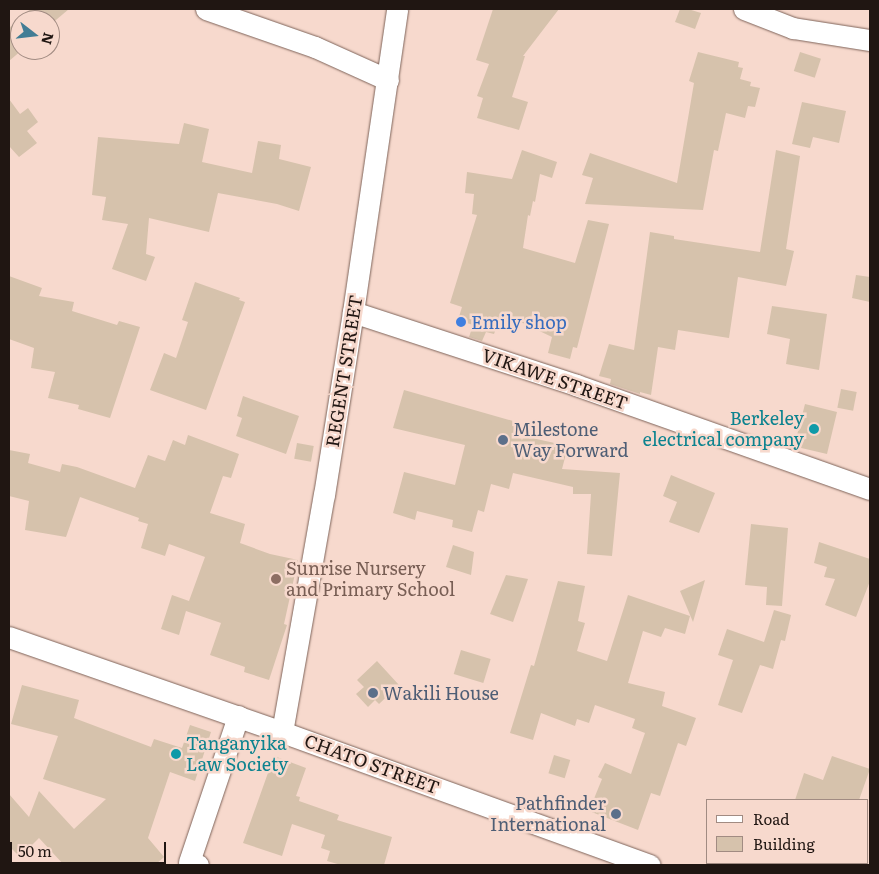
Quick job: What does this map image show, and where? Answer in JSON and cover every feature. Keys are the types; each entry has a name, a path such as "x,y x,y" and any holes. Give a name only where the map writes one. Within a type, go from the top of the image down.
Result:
{"street":[{"path":"206,9 314,47 388,80"},
{"name":"REGENT STREET","path":"282,732 324,496 388,80 397,9"},
{"path":"744,9 794,28 870,40"},
{"name":"VIKAWE STREET","path":"353,312 576,386 870,489"},
{"name":"CHATO STREET","path":"9,637 238,716 650,865"},
{"path":"198,865 188,862 238,716"}],"building":[{"path":"69,9 60,17 60,10 30,10"},
{"path":"493,9 559,9 523,56 525,56 512,97 528,102 519,130 477,118 483,98 477,96 489,64 476,60"},
{"path":"680,9 701,13 695,29 675,22"},
{"path":"10,27 9,61 9,28"},
{"path":"698,52 739,62 738,67 743,68 740,79 751,82 750,86 760,88 755,107 748,106 745,118 726,113 718,151 714,150 703,210 585,204 593,178 582,175 590,153 677,183 694,83 689,81"},
{"path":"800,52 821,59 815,78 794,71"},
{"path":"9,99 20,114 28,108 38,122 27,131 37,143 19,157 9,146"},
{"path":"802,102 846,111 839,143 813,137 810,148 792,144"},
{"path":"184,123 209,129 202,162 252,173 258,141 281,145 279,159 311,167 299,211 277,204 218,193 209,232 149,218 146,254 155,257 146,281 112,269 128,224 102,220 106,197 92,195 98,137 179,144"},
{"path":"522,150 557,162 552,178 540,174 535,202 533,201 530,216 528,215 523,248 575,263 588,220 609,224 577,348 573,347 570,359 548,353 552,337 502,313 494,334 486,332 482,341 469,337 473,325 458,320 462,307 450,303 477,215 472,214 474,194 465,193 467,172 512,179"},
{"path":"776,150 800,156 786,249 794,251 786,286 738,277 729,338 678,330 675,350 658,347 651,395 640,392 640,394 610,384 611,379 599,376 609,344 634,350 650,232 674,236 674,239 760,252"},
{"path":"856,275 870,277 870,302 852,298"},
{"path":"9,276 42,288 39,296 74,302 72,311 117,325 119,321 140,327 110,418 78,409 79,405 48,398 55,372 31,368 34,348 9,339"},
{"path":"195,282 240,298 239,300 245,302 206,410 150,390 164,353 176,358 188,322 182,320"},
{"path":"772,306 827,314 819,370 786,364 790,339 767,334"},
{"path":"841,389 857,392 853,411 837,408"},
{"path":"404,390 513,421 526,426 523,436 568,446 562,469 620,473 612,556 587,554 591,494 573,494 573,487 513,473 509,489 491,484 484,512 478,510 472,532 452,527 453,520 417,511 415,520 393,513 404,472 455,485 465,445 393,428"},
{"path":"243,396 299,416 286,454 236,436 242,418 237,416"},
{"path":"805,404 837,412 827,454 797,447 800,436 797,435"},
{"path":"188,435 239,454 231,478 223,476 210,513 245,524 240,543 270,554 298,560 284,624 287,625 269,680 244,672 245,667 210,655 221,623 186,611 179,635 161,629 172,595 189,601 205,557 169,544 165,556 141,548 148,524 138,521 139,518 80,497 66,537 25,530 29,501 9,496 9,450 30,454 28,463 60,472 62,464 77,467 135,488 148,455 165,461 173,440 185,445"},
{"path":"297,443 314,446 311,462 294,459"},
{"path":"671,475 715,493 699,533 669,522 677,502 663,496"},
{"path":"751,524 788,528 782,606 766,605 767,587 745,585"},
{"path":"819,542 870,559 870,581 856,617 825,605 835,579 824,577 827,567 814,563"},
{"path":"453,545 474,552 471,575 446,567"},
{"path":"506,575 528,579 513,622 490,614"},
{"path":"705,580 693,622 680,591"},
{"path":"558,581 585,586 578,621 585,623 577,651 607,661 628,595 690,616 685,634 665,628 661,637 643,631 628,683 665,692 662,706 696,718 686,746 678,743 660,796 651,793 638,830 589,811 602,779 598,777 605,763 631,774 645,733 632,728 635,719 595,705 589,723 577,719 575,726 541,713 533,740 510,733 531,665 534,666"},
{"path":"774,610 791,615 785,641 781,640 773,669 760,665 742,713 718,705 733,660 718,655 727,629 764,642"},
{"path":"461,650 491,659 483,683 454,674"},
{"path":"377,661 399,685 379,704 375,700 368,707 356,694 364,687 357,680"},
{"path":"22,685 79,700 74,718 151,747 154,739 182,748 190,725 211,732 195,781 170,772 148,838 164,857 155,865 64,865 39,838 20,857 9,846 9,794 29,817 39,791 74,829 106,799 43,779 58,736 11,724"},
{"path":"554,755 570,760 565,778 548,773"},
{"path":"274,756 306,768 296,796 300,797 299,801 339,815 337,820 392,837 384,865 341,865 327,861 330,851 321,848 325,835 292,824 282,856 243,843"},
{"path":"832,756 870,769 859,799 795,799 804,773 823,780"}],"place":[{"name":"Emily shop","path":"461,322"},
{"name":"Berkeley electrical company","path":"814,429"},
{"name":"Milestone Way Forward","path":"503,440"},
{"name":"Sunrise Nursery and Primary School","path":"276,579"},
{"name":"Wakili House","path":"373,693"},
{"name":"Tanganyika Law Society","path":"176,754"},
{"name":"Pathfinder International","path":"616,814"}]}
